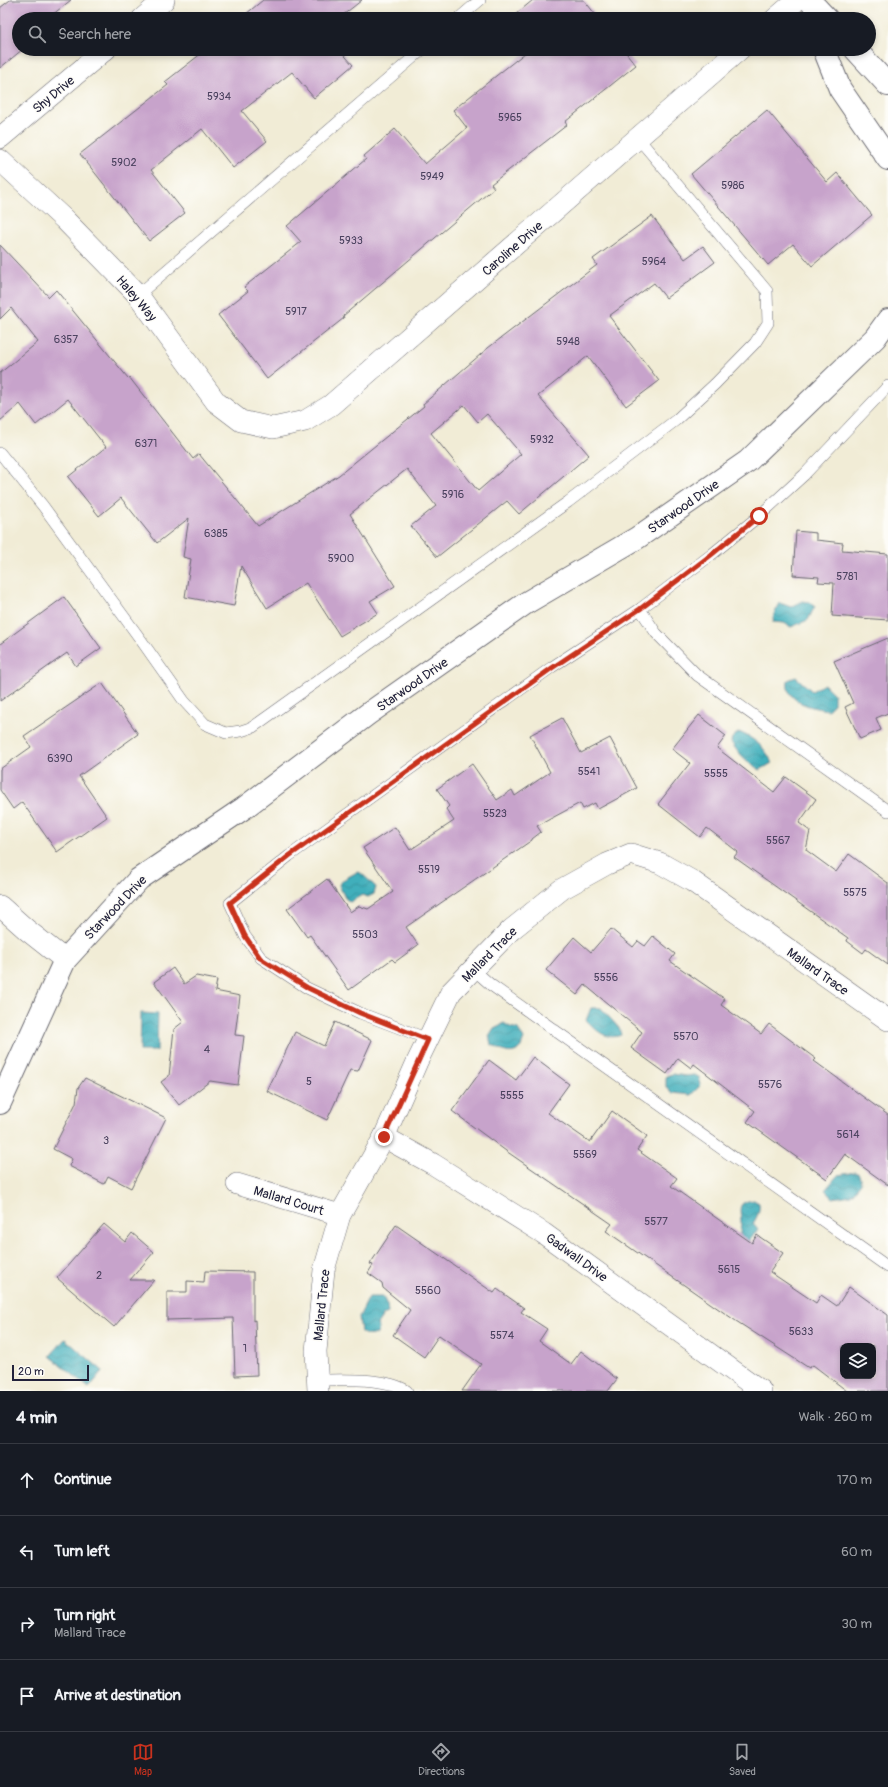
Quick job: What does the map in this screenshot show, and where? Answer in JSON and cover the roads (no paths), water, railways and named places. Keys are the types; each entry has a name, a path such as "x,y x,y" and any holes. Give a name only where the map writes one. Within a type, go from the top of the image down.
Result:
{"street":[{"path":"150,12 164,0"},
{"path":"783,12 797,0"},
{"path":"806,0 810,12"},
{"path":"809,0 820,12"},
{"name":"Shy Drive","path":"0,138 98,56"},
{"name":"Caroline Drive","path":"273,428 304,421 331,405 732,56"},
{"path":"827,56 840,89 888,159"},
{"path":"861,56 888,85"},
{"name":"Haley Way","path":"0,160 65,220 138,294 216,402 241,422 273,428"},
{"name":"Starwood Drive","path":"0,1103 66,960 139,879 244,808 368,714 526,604 637,538 748,461 875,338 888,320"},
{"name":"Mallard Trace","path":"318,1386 316,1351 324,1270 340,1215 384,1137 451,992 511,930 562,889 607,864 631,854 660,864 692,881 888,1020"},
{"path":"0,906 27,930 66,960"},
{"name":"Gadwall Drive","path":"384,1137 433,1164 543,1233 761,1391"},
{"name":"Mallard Court","path":"237,1184 340,1215"}],"lane":[{"path":"466,12 480,0"},
{"path":"138,294 415,56"},
{"path":"0,453 52,518 184,701 205,724 226,733 241,731 253,727 568,502 663,429 715,384 755,343 768,322 766,291 638,138"},
{"path":"428,1040 360,1013 308,988 260,958 245,936 230,903 289,856 552,668 640,609 711,555 804,475 888,386"},
{"path":"640,609 656,633 697,675 888,811"},
{"path":"473,969 491,985 888,1267"},
{"path":"318,1386 363,1380 401,1387 407,1391"}],"water":[{"path":"803,601 810,602 815,606 808,620 791,627 784,623 773,622 774,614 780,603 791,607"},
{"path":"796,677 812,691 824,684 834,694 834,704 828,710 814,708 794,699 788,688 788,680"},
{"path":"739,732 750,737 759,744 772,763 760,770 744,758 731,742 732,738"},
{"path":"357,872 361,873 376,887 374,894 368,897 362,895 350,902 345,898 339,885 341,881"},
{"path":"591,1008 601,1008 619,1028 621,1035 611,1037 606,1036 586,1020"},
{"path":"141,1013 158,1014 157,1051 140,1051"},
{"path":"504,1023 510,1027 518,1029 524,1039 520,1049 509,1053 491,1044 489,1036 494,1028"},
{"path":"672,1074 686,1076 694,1075 699,1077 701,1085 691,1095 672,1093 666,1087 666,1076"},
{"path":"855,1172 859,1174 861,1183 851,1195 833,1198 825,1190 838,1175"},
{"path":"754,1200 759,1203 759,1211 753,1224 758,1230 749,1241 743,1239 740,1235 740,1209 742,1204 745,1202"},
{"path":"369,1297 383,1297 387,1305 388,1313 383,1315 377,1324 379,1328 378,1333 367,1335 361,1332 359,1317"},
{"path":"65,1339 103,1371 89,1388 50,1356"}]}
